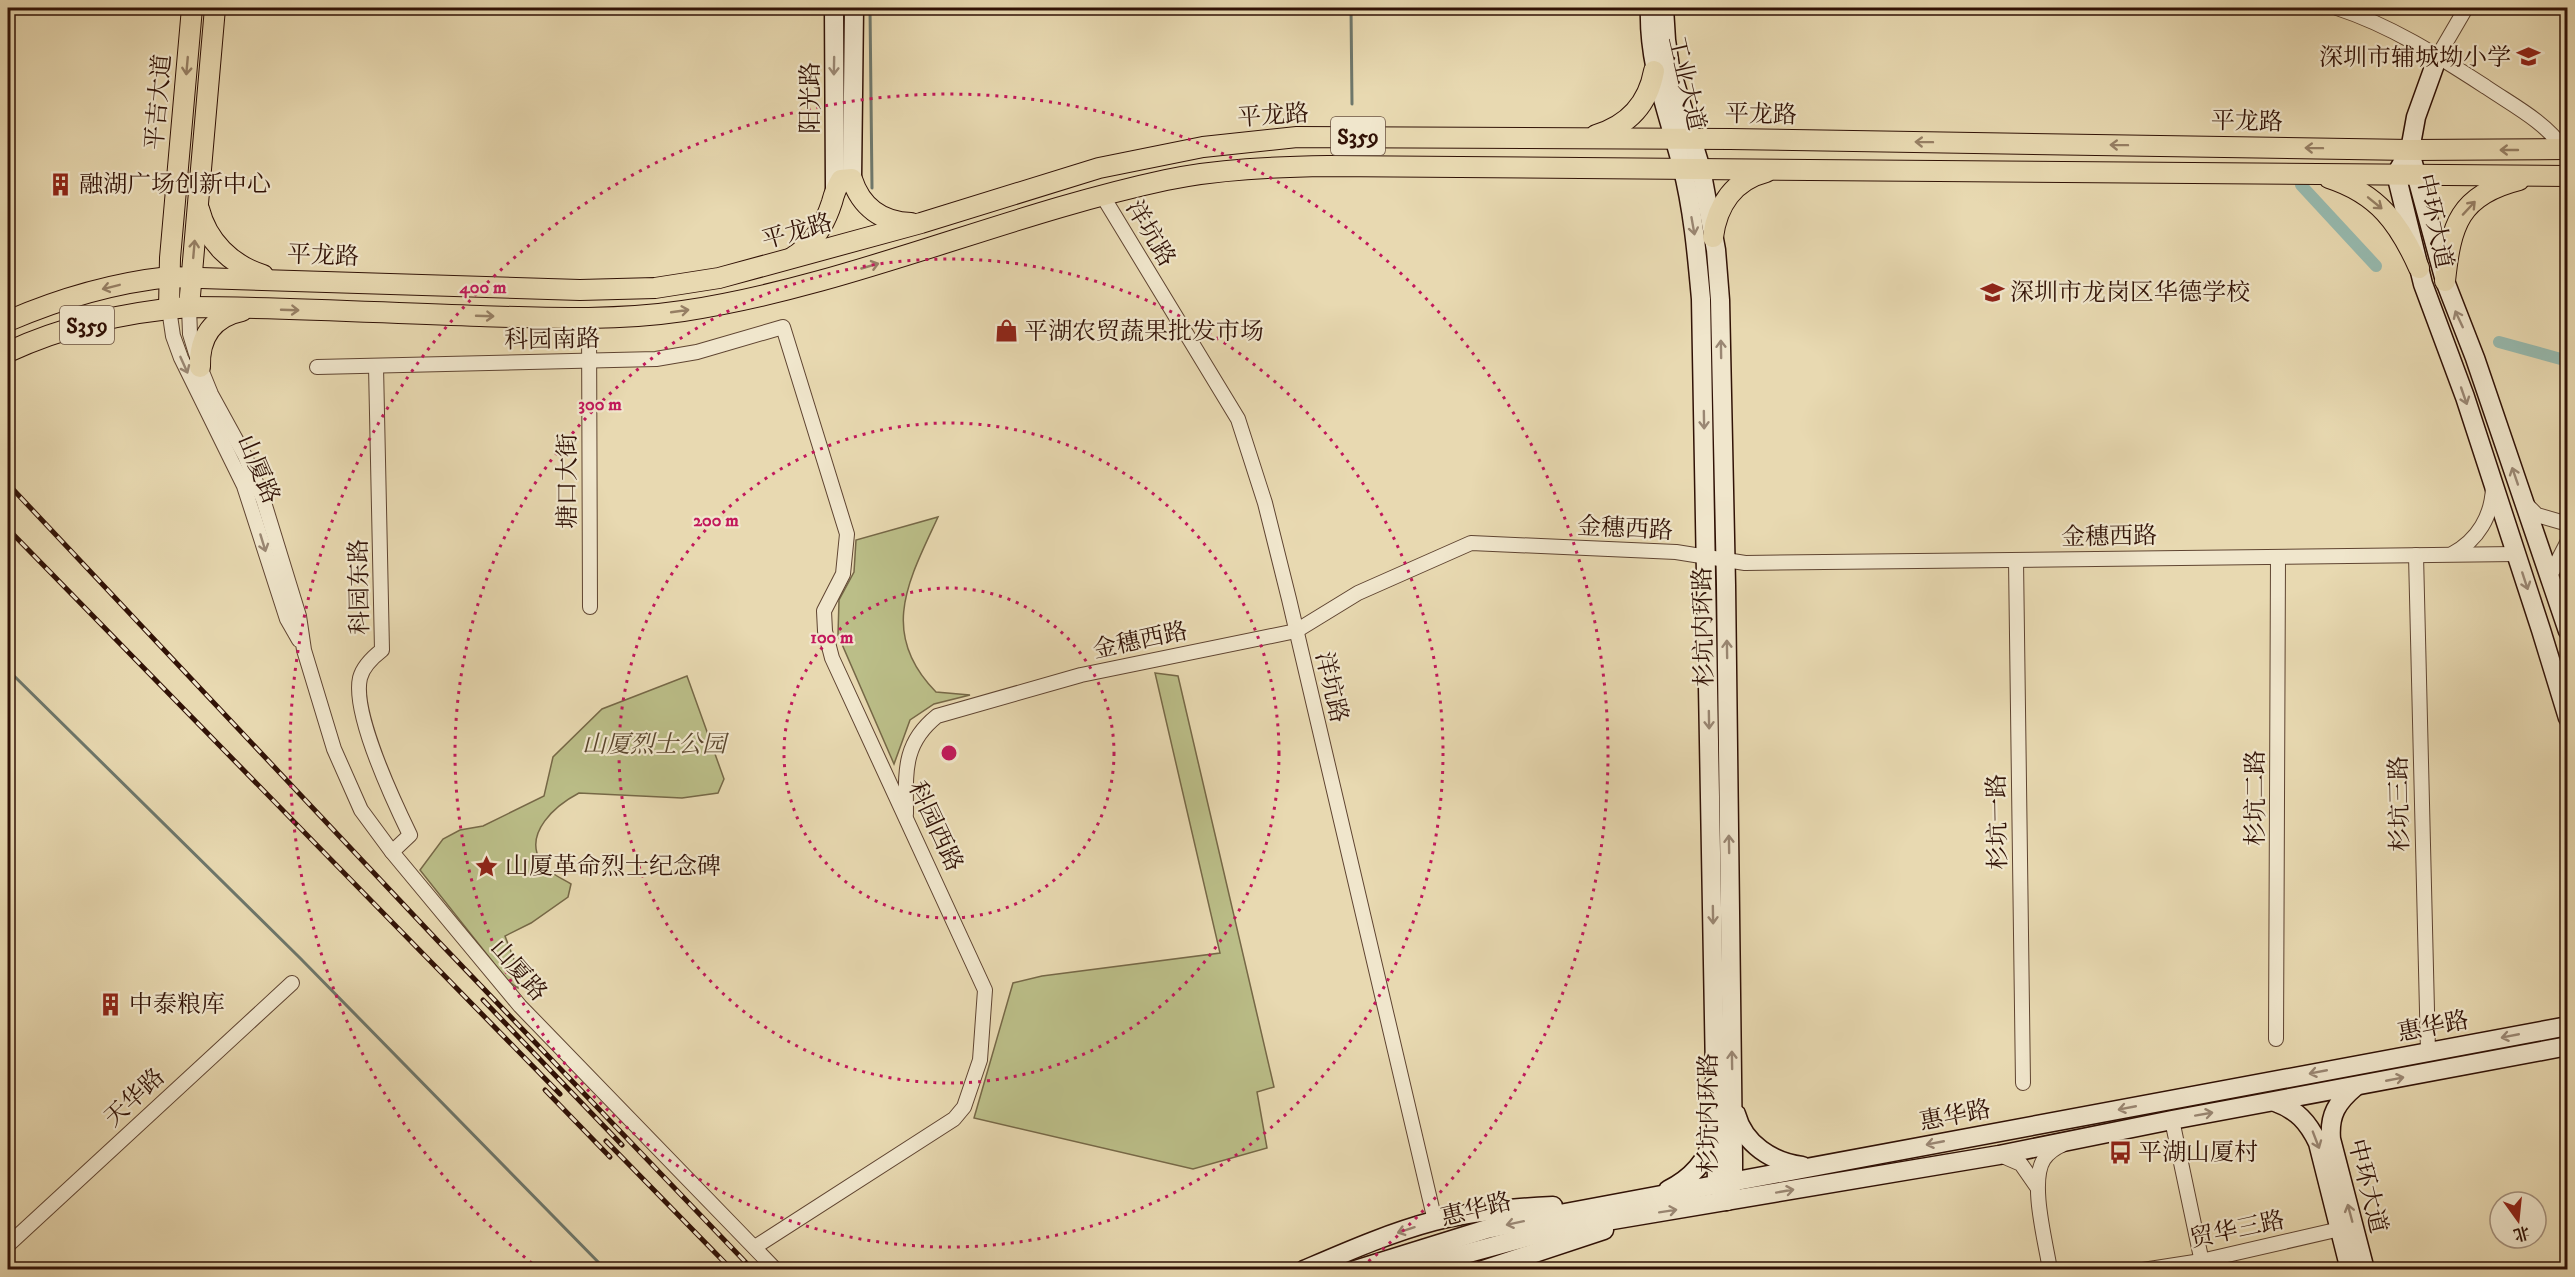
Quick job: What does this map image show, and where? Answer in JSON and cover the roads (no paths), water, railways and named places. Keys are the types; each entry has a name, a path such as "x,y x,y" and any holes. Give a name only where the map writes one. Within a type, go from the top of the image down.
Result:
{"main road":[{"name":"平吉大道","path":"169,309 169,277 192,8"},
{"name":"平吉大道","path":"189,307 215,8"},
{"path":"1579,138 1606,132 1630,118 1646,100 1654,71"},
{"name":"平龙路","path":"8,321 80,295 140,280 169,277 580,290 622,290 689,284 782,262 921,223 1099,168 1154,155 1247,141 1351,136 2410,150 2566,149"},
{"name":"S359","path":"8,352 37,339 84,325 189,307 589,318 646,315 725,303 837,275 1102,195 1169,180 1272,167 1692,168 2568,176"},
{"path":"1713,237 1718,212 1730,193 1758,174 1778,169"},
{"path":"2303,173 2330,178 2346,184 2375,202 2397,224 2419,268"},
{"path":"2445,281 2453,229 2464,211 2480,196 2504,184 2535,176"},
{"path":"782,262 795,256 813,239 843,184 857,193 872,211 895,221 921,223"},
{"path":"198,198 206,230 220,249 245,268 277,279"},
{"path":"200,367 201,344 206,335 224,317 251,308"}],"street":[{"name":"阳光路","path":"834,8 843,184"},
{"name":"阳光路","path":"843,184 854,8"},
{"name":"工业大道","path":"1650,8 1650,38 1654,71 1683,139 1692,168"},
{"name":"工业大道","path":"1664,8 1665,40 1683,139"},
{"path":"2337,8 2401,34 2438,56 2544,125 2566,149"},
{"path":"2410,150 2416,117 2438,56 2466,8"},
{"name":"中环大道","path":"2410,150 2396,174 2419,268 2493,482 2568,718"},
{"name":"中环大道","path":"2410,150 2445,281 2475,358 2568,631"},
{"name":"杉坑内环路","path":"1692,168 1713,237 1720,300 1726,560 1732,1102 1725,1182"},
{"name":"杉坑内环路","path":"1692,168 1701,299 1716,1127 1727,1201"},
{"name":"洋坑路","path":"1102,195 1238,419 1265,503 1435,1221"},
{"name":"山厦路","path":"189,307 190,334 200,367 211,394 245,456 263,499 299,616 304,650 341,770 361,810 468,947 540,1029 704,1192 777,1269"},
{"name":"山厦路","path":"169,309 173,336 181,358 244,486 288,619 304,650"},
{"name":"塘口大街","path":"589,318 590,607"},
{"name":"科园南路","path":"317,367 656,359 697,352 783,327"},
{"name":"科园西路","path":"754,1247 954,1119 964,1107 981,1060 985,990 906,814 832,658 825,631 824,611 843,574 847,534 783,327"},
{"name":"科园东路","path":"376,366 382,650 369,661 360,678 360,710 396,805 410,835 392,852"},
{"path":"2450,555 2466,545 2483,525 2490,508 2493,482"},
{"path":"2525,504 2537,515 2568,524"},
{"path":"2550,580 2568,541"},
{"name":"金穗西路","path":"906,814 906,774 912,746 921,729 937,716 1081,675 1296,631 1358,593 1471,543 1676,552 1745,563 2516,554"},
{"name":"杉坑三路","path":"2416,555 2428,1052"},
{"name":"杉坑二路","path":"2276,1039 2278,557"},
{"name":"杉坑一路","path":"2016,560 2023,1083"},
{"name":"天华路","path":"8,1245 292,983"},
{"name":"惠华路","path":"1406,1269 1631,1209 1659,1195 2568,1026"},
{"name":"惠华路","path":"1355,1269 1487,1229 1631,1209 1727,1201 1999,1155 2172,1120 2568,1046"},
{"name":"中环大道","path":"2355,1087 2341,1098 2333,1111 2330,1126 2331,1139 2365,1269"},
{"path":"1732,1102 1745,1134 1756,1147 1789,1164 1809,1167"},
{"name":"中环大道","path":"2275,1102 2290,1107 2311,1128 2318,1143 2350,1269"},
{"path":"2172,1120 2202,1265"},
{"path":"1659,1195 1692,1174 1703,1160 1716,1127"},
{"path":"2050,1269 2037,1187 2043,1160 2052,1150 2066,1142"},
{"path":"1999,1155 2021,1164 2037,1187"},
{"path":"1304,1269 1373,1241 1435,1221 1524,1208 1631,1209"},
{"path":"1483,1269 1595,1234 1631,1209"},
{"name":"贸华三路","path":"2143,1269 2202,1265 2340,1229"}],"waterway":[{"path":"870,8 872,188"},
{"path":"1351,8 1352,104"},
{"path":"2301,185 2376,266"},
{"path":"2499,342 2568,361"},
{"path":"8,670 300,958 606,1270"}],"railway":[{"path":"8,484 437,940 753,1270"},
{"path":"8,529 560,1094"},
{"path":"483,1000 622,1145"},
{"path":"545,1090 610,1157"},
{"path":"606,1141 732,1270"}],"place":[{"name":"深圳市辅城坳小学","path":"2529,57"},
{"name":"融湖广场创新中心","path":"61,184"},
{"name":"深圳市龙岗区华德学校","path":"1992,292"},
{"name":"平湖农贸蔬果批发市场","path":"1006,331"},
{"name":"山厦革命烈士纪念碑","path":"487,866"},
{"name":"中泰粮库","path":"111,1004"},
{"name":"平湖山厦村","path":"2120,1152"}],"park label":[{"name":"山厦烈士公园","path":"654,744"}]}
